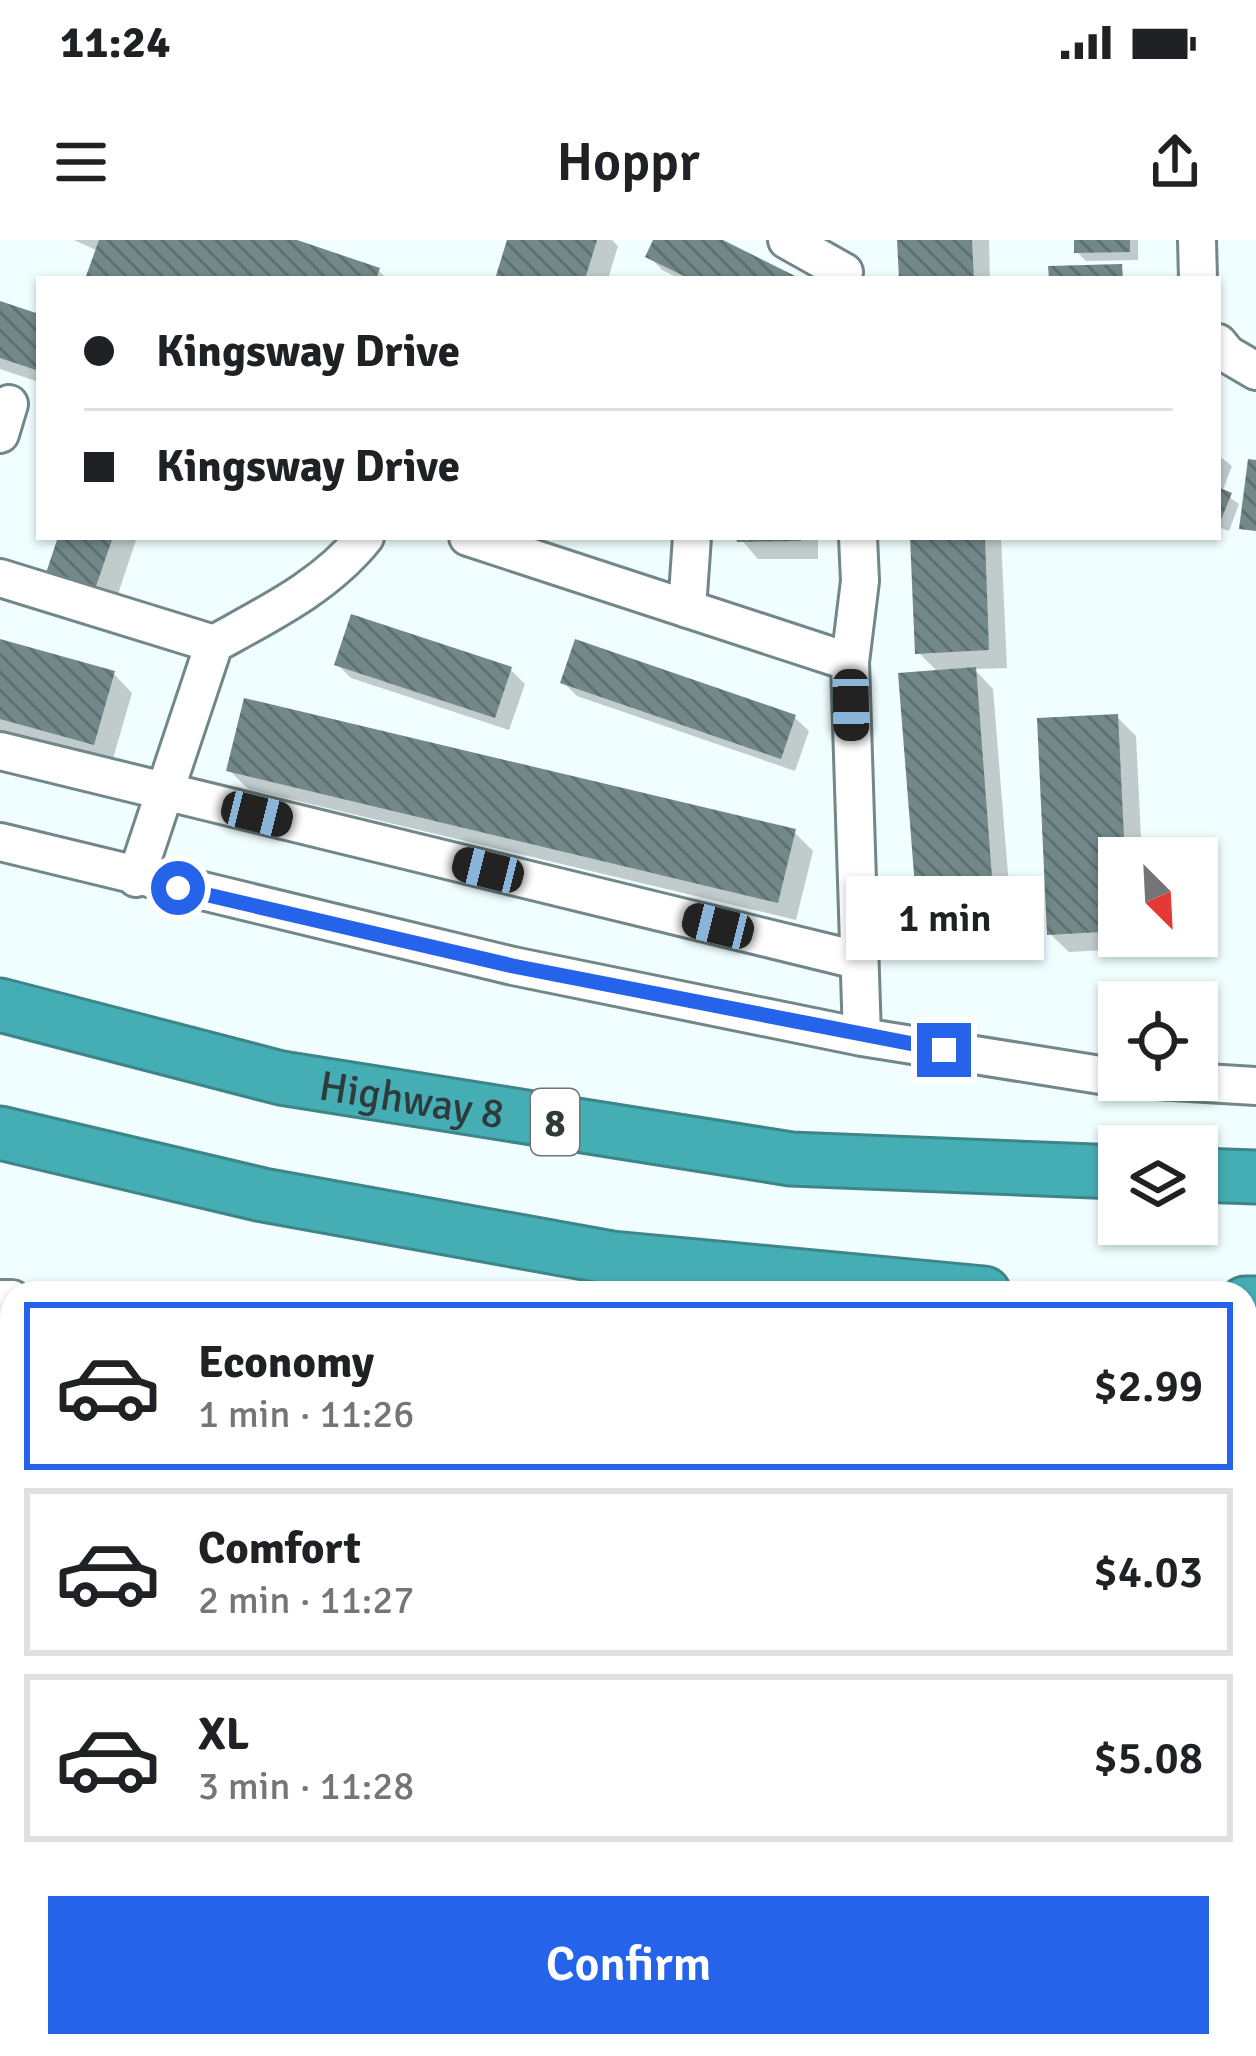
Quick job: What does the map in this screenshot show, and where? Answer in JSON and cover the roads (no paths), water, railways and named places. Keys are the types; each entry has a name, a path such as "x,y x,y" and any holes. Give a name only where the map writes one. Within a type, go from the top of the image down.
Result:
{"highway":[{"name":"Highway 8","path":"0,1005 281,1078 791,1159 1098,1171"},
{"path":"0,1133 263,1195 612,1258 856,1281"},
{"path":"1218,1175 1256,1177"}],"street":[{"path":"787,240 844,264"},
{"path":"1197,240 1198,276"},
{"path":"1221,347 1256,371"},
{"path":"136,878 214,644 296,599 363,540"},
{"path":"477,540 850,662"},
{"path":"687,609 692,540"},
{"path":"858,540 860,581 850,662 862,1037"},
{"path":"0,578 214,644"},
{"path":"0,751 857,960"},
{"path":"0,842 513,966 862,1037 1098,1075"},
{"path":"1218,1084 1256,1086"}]}
